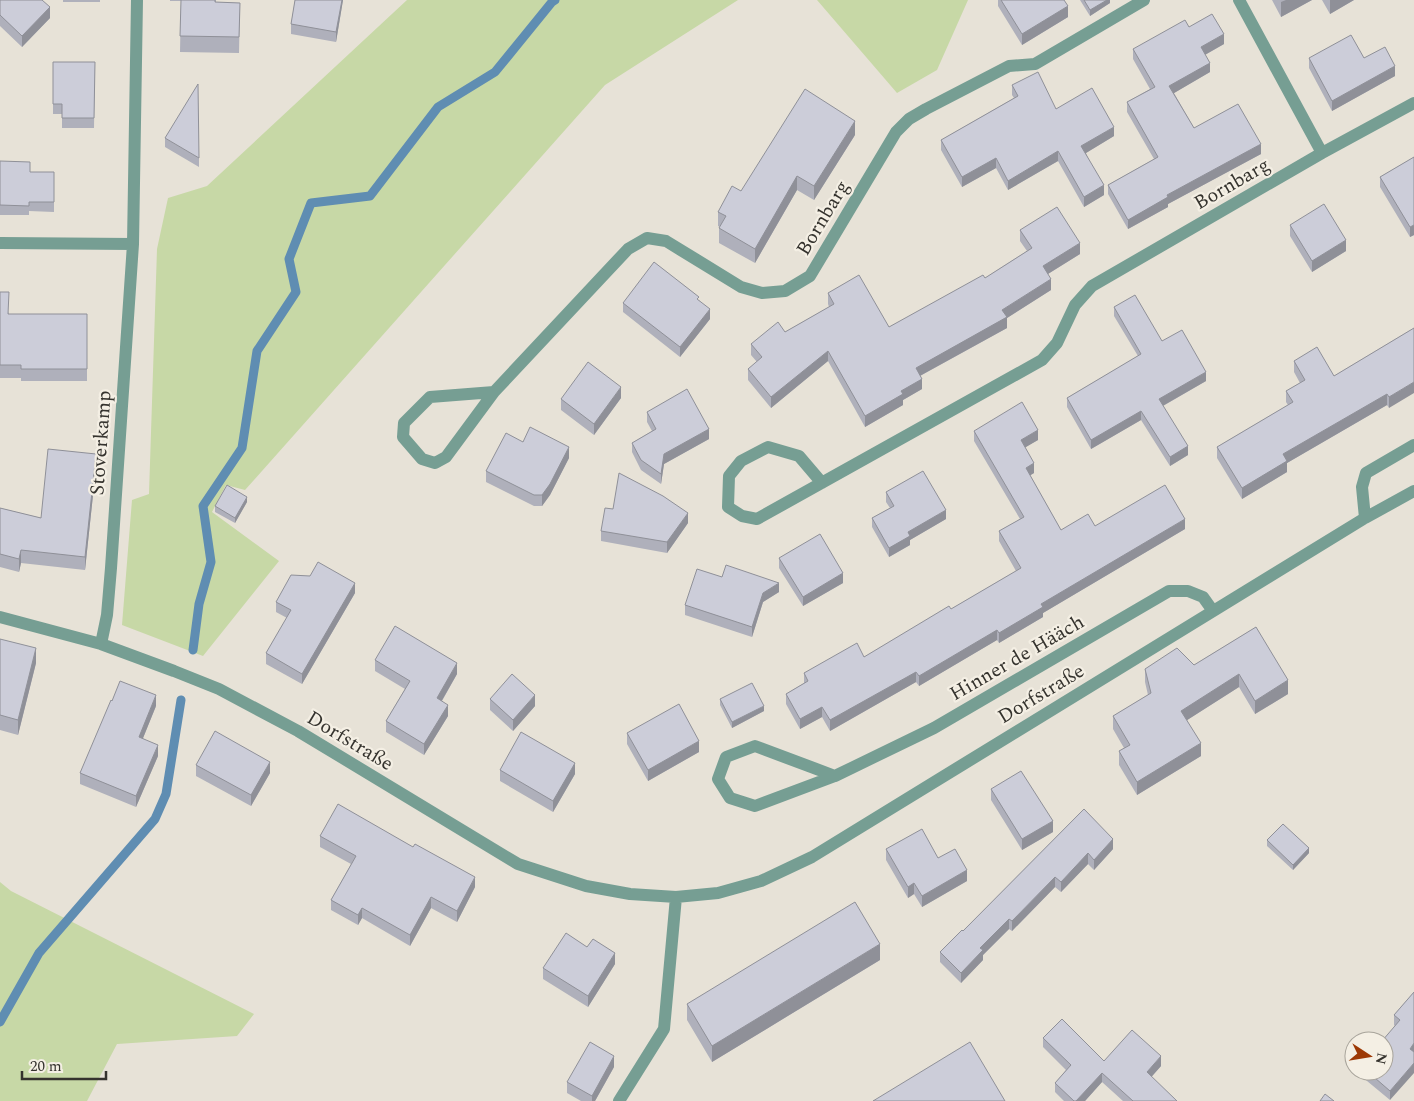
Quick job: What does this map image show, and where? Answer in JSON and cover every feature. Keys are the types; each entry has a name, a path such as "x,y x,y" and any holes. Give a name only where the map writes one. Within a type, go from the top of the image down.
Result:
{"street":[{"name":"Stoverkamp","path":"101,644 107,615 111,568 133,244 138,0"},
{"name":"Bornbarg","path":"494,392 430,397 404,424 403,437 422,459 434,464 446,457 494,392 628,248 647,238 666,241 741,287 762,293 785,291 810,276 896,132 909,119 1009,66 1035,64 1144,0"},
{"path":"1239,0 1322,153"},
{"name":"Bornbarg","path":"822,483 799,456 768,447 741,461 729,476 728,507 742,516 757,518 822,483 1042,360 1057,344 1075,305 1092,286 1322,153 1414,103"},
{"path":"0,243 133,244"},
{"path":"1365,518 1362,487 1366,474 1414,445"},
{"name":"Dorfstraße","path":"0,617 101,644 218,689 298,732 518,864 586,886 630,894 676,896 718,893 762,881 812,857 1365,518 1414,491"},
{"name":"Hinner de Hääch","path":"835,776 754,746 726,757 718,780 730,798 755,806 835,776 934,728 1169,591 1188,591 1203,597 1213,611"},
{"path":"619,1101 664,1030 676,896"}],"green space":[{"path":"407,0 738,0 605,85 245,490 226,485 212,512 279,561 203,656 122,625 132,500 149,494 157,249 168,198 207,186"},
{"path":"817,0 968,0 937,70 897,93"},
{"path":"0,882 11,891 254,1014 237,1036 117,1044 87,1101 0,1101"}],"building":[{"path":"0,0 42,0 50,7 22,36 0,15"},
{"path":"181,0 215,0 215,2 240,3 239,37 180,36"},
{"path":"295,0 342,0 336,32 291,24"},
{"path":"1001,0 1064,0 1068,6 1022,34"},
{"path":"1084,0 1107,0 1090,10"},
{"path":"1212,14 1224,34 1201,47 1210,63 1169,86 1194,128 1238,104 1261,144 1167,195 1168,197 1128,220 1108,185 1158,157 1127,102 1155,87 1133,49 1185,20 1189,27"},
{"path":"1351,35 1364,58 1385,47 1395,66 1332,101 1309,58"},
{"path":"53,62 95,62 94,118 62,118 62,104 53,104"},
{"path":"1038,72 1056,109 1092,88 1114,127 1081,146 1104,185 1084,197 1058,151 1008,181 996,158 962,177 941,140 1018,96 1012,85"},
{"path":"198,84 199,158 165,138"},
{"path":"805,89 855,121 814,186 797,176 755,249 719,228 726,216 718,212 732,186 741,191"},
{"path":"1414,157 1414,225 1410,227 1380,177"},
{"path":"0,161 30,162 30,172 54,172 54,202 29,202 29,206 0,205"},
{"path":"1324,204 1346,240 1312,261 1290,225"},
{"path":"1057,207 1080,243 1043,266 1051,279 1002,310 1007,317 916,368 922,379 901,391 903,394 865,416 828,351 771,397 748,369 762,357 751,344 778,322 785,332 834,304 828,293 859,275 889,327 983,275 985,278 1032,248 1020,230"},
{"path":"654,262 699,297 697,299 710,309 680,347 623,303"},
{"path":"0,292 9,292 8,314 87,314 87,369 21,369 21,365 0,365"},
{"path":"1135,295 1162,341 1182,330 1206,372 1159,399 1188,446 1170,457 1141,411 1091,440 1067,398 1141,354 1114,307"},
{"path":"1414,328 1414,382 1389,397 1387,394 1283,454 1287,461 1242,488 1217,447 1293,402 1286,391 1305,380 1294,361 1317,347 1334,376"},
{"path":"588,362 621,387 594,424 561,399"},
{"path":"687,389 709,429 664,454 661,474 641,460 632,443 656,429 647,412"},
{"path":"1022,402 1038,430 1021,440 1034,463 1026,468 1061,530 1088,514 1095,526 1165,485 1185,519 1041,604 1043,607 999,633 997,630 919,676 916,672 830,720 822,707 800,719 786,694 808,681 804,673 857,643 864,657 949,606 951,609 1021,568 999,531 1024,517 974,431"},
{"path":"530,427 569,447 550,484 542,495 534,495 486,471 506,433 523,442"},
{"path":"48,449 96,454 85,557 21,550 19,559 0,554 0,508 41,518"},
{"path":"923,471 946,510 908,532 910,536 889,548 872,518 894,506 886,492"},
{"path":"619,473 663,496 688,513 667,542 601,531 605,508 613,509"},
{"path":"227,485 247,497 235,518 215,506"},
{"path":"820,534 843,573 803,597 779,558"},
{"path":"318,562 355,583 302,674 266,653 291,610 276,602 291,575 310,576"},
{"path":"726,565 779,583 763,593 752,627 685,605 697,569 722,577"},
{"path":"395,626 457,663 437,698 448,705 424,744 386,721 410,681 375,660"},
{"path":"1256,627 1288,680 1255,701 1239,674 1181,711 1201,743 1137,782 1119,751 1130,745 1113,716 1151,693 1145,669 1177,648 1194,665"},
{"path":"0,639 36,648 18,720 0,715"},
{"path":"512,674 535,695 513,720 490,699"},
{"path":"120,681 156,695 139,737 158,745 136,796 80,773"},
{"path":"752,683 764,706 732,722 720,699"},
{"path":"679,704 699,741 648,770 627,733"},
{"path":"215,731 270,762 251,795 196,765"},
{"path":"521,732 575,763 553,801 500,770"},
{"path":"1021,771 1053,821 1022,839 991,789"},
{"path":"338,804 413,847 415,844 475,877 457,911 431,897 410,935 362,908 358,915 331,900 356,856 320,836"},
{"path":"1084,809 1113,839 1094,860 1088,853 1061,882 1055,877 1012,921 1009,919 980,948 983,950 961,973 940,952"},
{"path":"1283,824 1309,848 1293,865 1267,840"},
{"path":"922,829 938,858 955,849 967,870 922,896 914,883 908,887 886,849"},
{"path":"855,902 880,944 712,1046 687,1004"},
{"path":"566,933 587,947 593,939 615,953 588,996 543,968"},
{"path":"1414,992 1414,1043 1410,1049 1414,1052 1414,1063 1390,1091 1378,1081 1394,1081 1394,1031 1391,1031 1400,1020 1394,1015"},
{"path":"1062,1019 1104,1061 1132,1030 1161,1056 1147,1072 1177,1101 1133,1101 1102,1073 1074,1101 1055,1083 1071,1065 1043,1038"},
{"path":"590,1042 614,1056 592,1096 567,1082"},
{"path":"970,1042 1005,1101 873,1101"},
{"path":"1325,1094 1334,1101 1320,1101"}],"waterway":[{"path":"193,650 199,604 211,562 203,506 242,448 257,351 296,292 289,259 311,203 370,196 438,107 495,72 555,0"},
{"path":"0,1022 39,953 155,819 166,794 181,700"}]}
